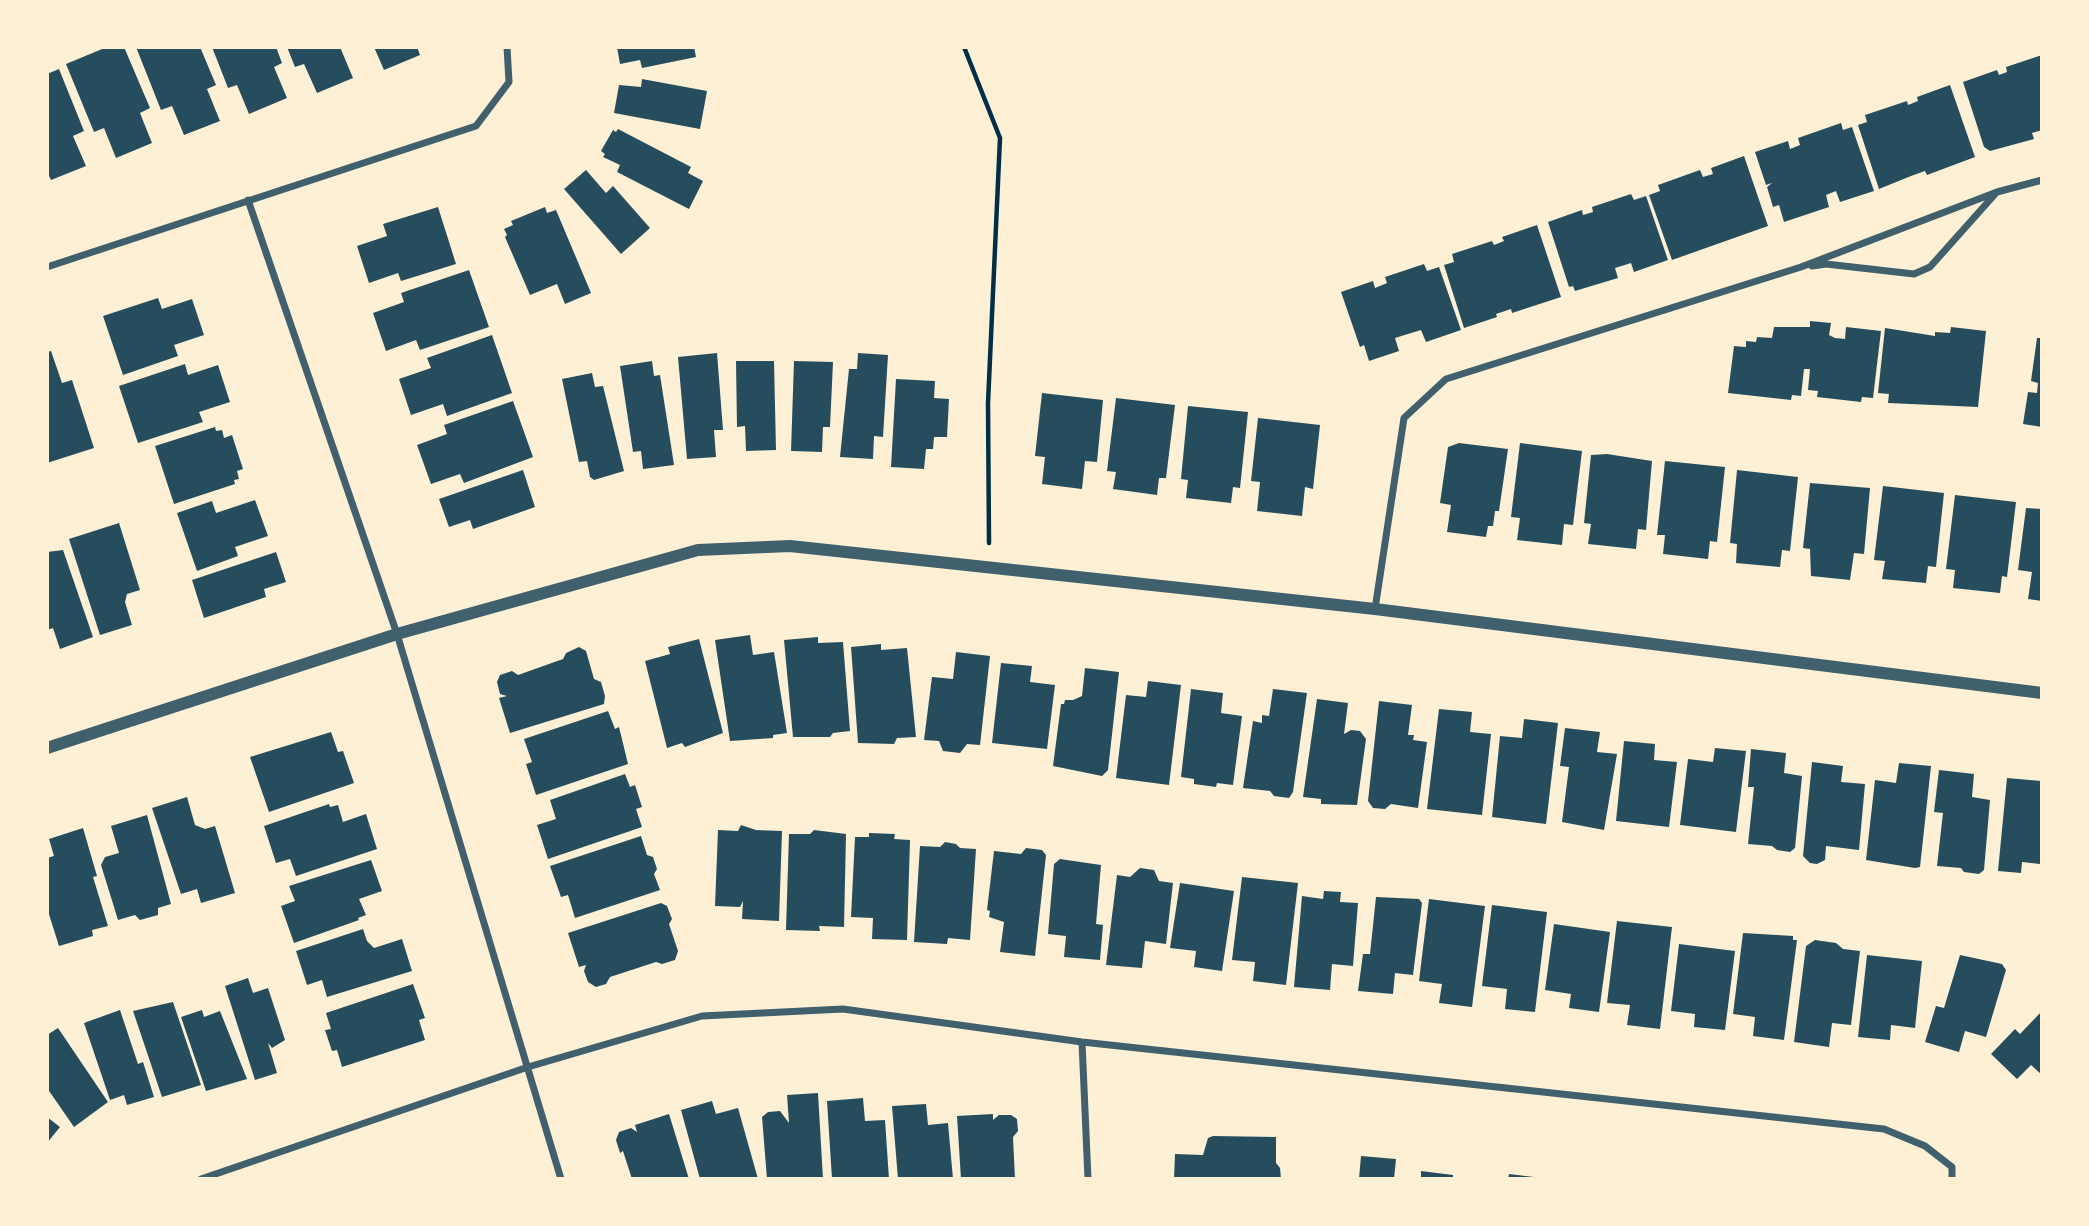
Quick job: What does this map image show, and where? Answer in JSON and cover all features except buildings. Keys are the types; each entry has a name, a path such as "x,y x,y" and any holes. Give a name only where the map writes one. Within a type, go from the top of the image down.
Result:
{"street":[{"path":"47,267 476,126 509,82 507,47"},
{"path":"1375,609 1404,418 1446,379 1801,267 1997,192 2042,180"},
{"path":"1801,267 1826,264 1914,274 1930,267 1997,192"},
{"path":"248,200 397,634 561,1179"},
{"path":"47,748 397,634 698,550 789,546 1375,609 2042,693"},
{"path":"201,1179 527,1067 702,1016 830,1010 1082,1042 1884,1129 1925,1146 1952,1167 1952,1179"},
{"path":"1082,1042 1088,1179"}],"path":[{"path":"964,47 1000,138 988,403 989,566"}]}
